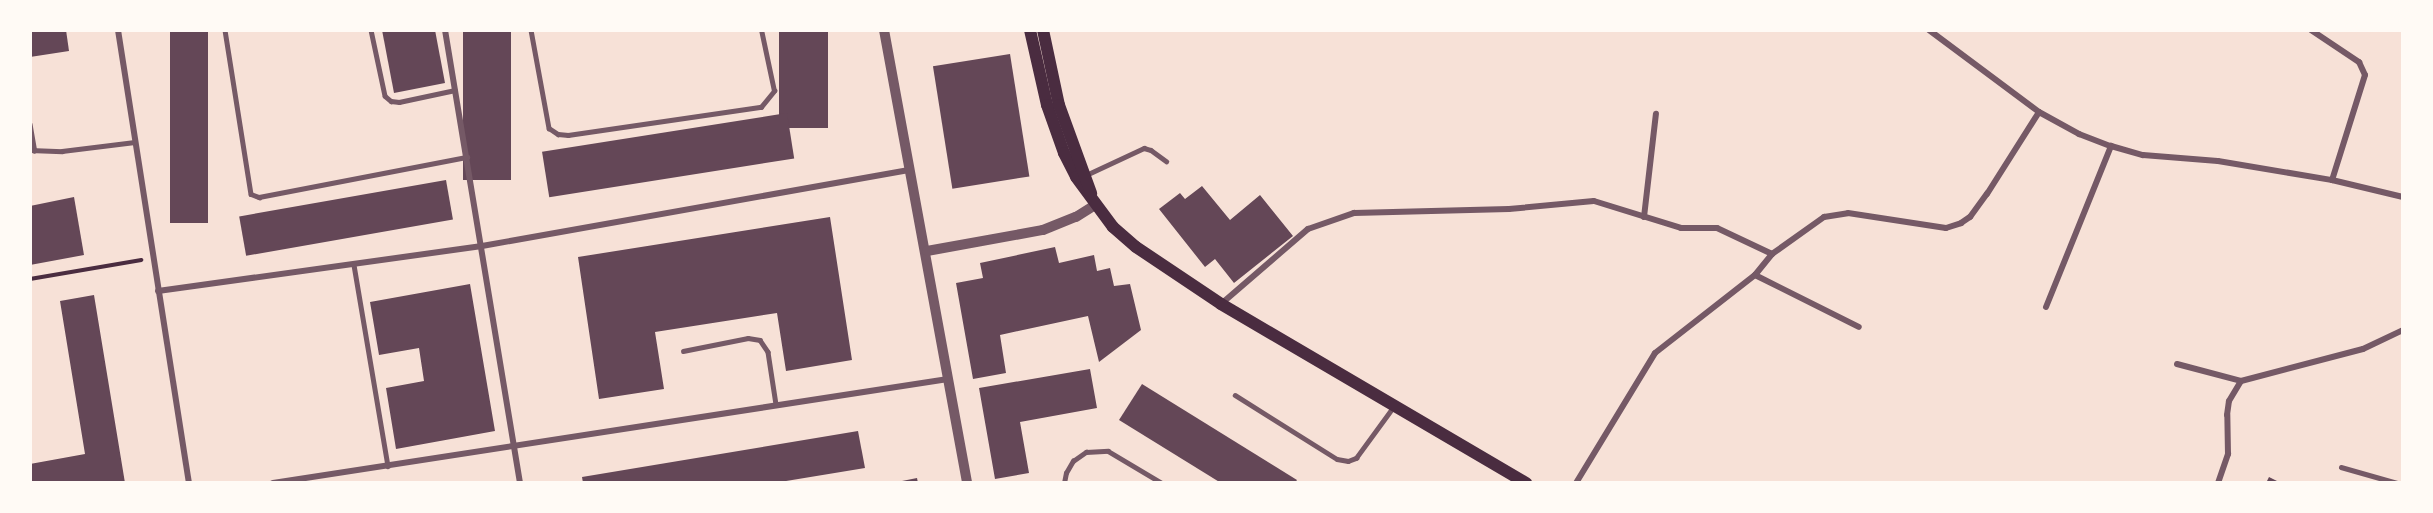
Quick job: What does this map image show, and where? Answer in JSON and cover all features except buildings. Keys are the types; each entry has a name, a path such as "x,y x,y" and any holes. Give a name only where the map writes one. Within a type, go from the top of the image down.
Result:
{"main road":[{"path":"1030,30 1047,105 1064,153 1095,206 1136,247 1221,304 1526,483"},
{"path":"1043,30 1059,105 1086,174 1095,206"}],"street":[{"path":"118,30 189,483"},
{"path":"445,30 520,483"},
{"path":"884,30 927,251 967,483"},
{"path":"1929,30 2039,112 2079,134 2111,146 2143,155 2218,161 2332,180 2403,197"},
{"path":"2311,30 2359,62 2364,75 2332,180"},
{"path":"1576,483 1655,353 1755,275 1772,254 1824,217 1848,213 1946,228 1961,223 1970,217 1987,194 2039,112"},
{"path":"1644,217 1656,114"},
{"path":"2046,307 2111,146"},
{"path":"158,291 482,246 911,170"},
{"path":"1221,304 1308,229 1354,213 1498,209 1594,201 1681,228 1717,228 1772,254"},
{"path":"927,251 1043,230 1076,217 1095,206"},
{"path":"1755,275 1859,327"},
{"path":"2177,364 2241,381 2363,350 2403,330"},
{"path":"273,483 948,379"},
{"path":"2218,483 2228,454 2229,401 2241,381"}],"lane":[{"path":"225,30 251,194 260,197 467,158"},
{"path":"371,30 385,96 391,101 399,102 455,90"},
{"path":"531,30 549,128 558,134 568,135 761,106 774,91 761,30"},
{"path":"30,124 33,151 62,151 134,142"},
{"path":"1086,174 1144,148 1151,150 1166,161"},
{"path":"354,265 388,466"},
{"path":"683,351 748,338 760,340 768,352 776,404"},
{"path":"1235,395 1337,459 1347,461 1356,458 1394,406"},
{"path":"1064,483 1066,473 1073,461 1086,452 1108,451 1162,483"},
{"path":"2341,467 2397,483"}],"path":[{"path":"30,279 154,258"}]}
